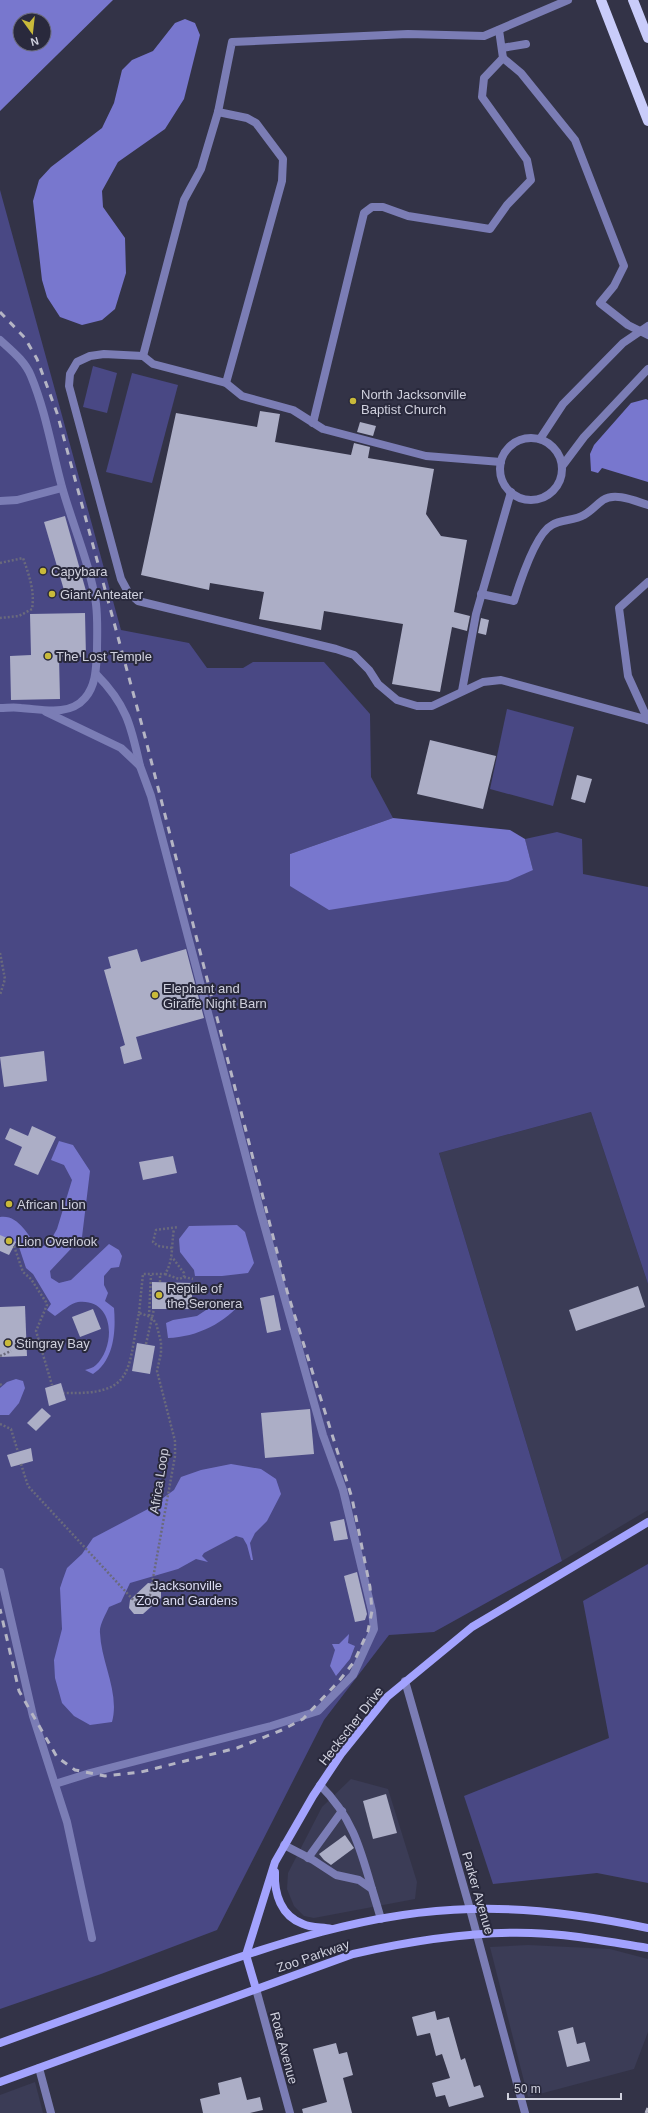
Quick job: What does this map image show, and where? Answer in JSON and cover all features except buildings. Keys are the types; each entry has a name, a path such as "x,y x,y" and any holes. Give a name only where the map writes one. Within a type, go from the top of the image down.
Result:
{"main road":[{"path":"601,0 648,121"},
{"path":"633,0 648,38"},
{"name":"Heckscher Drive","path":"246,1954 275,1862 284,1845 320,1785 341,1754 387,1697 472,1627 648,1522"},
{"path":"275,1862 275,1885 280,1902 288,1916 304,1925 336,1929"},
{"name":"Zoo Parkway","path":"0,2043 246,1954 336,1929 380,1919 416,1913 470,1909 519,1909 568,1913 648,1928"},
{"name":"Zoo Parkway","path":"0,2082 354,1954 399,1944 478,1935 529,1933 563,1935 648,1948"},
{"path":"246,1954 256,1989"}],"street":[{"path":"143,356 184,200 201,169 218,112 232,42 408,34 484,36 568,0"},
{"path":"499,30 503,58 521,73 575,140 624,266 614,286 600,303 628,325 644,333"},
{"path":"502,48 526,44"},
{"path":"313,422 364,213 372,207 383,207 408,216 490,229 507,205 531,180 527,160 482,97 484,78 503,58"},
{"path":"218,112 247,118 256,123 283,159 282,181 226,383"},
{"path":"540,439 563,404 623,343 644,333 648,326"},
{"path":"0,340 18,355 31,375 42,409 62,488 79,540 96,604 96,674 91,689 84,700 67,708 46,712"},
{"path":"501,462 426,456 323,429 293,410 242,396 226,383 153,364 143,356 104,354 90,356 78,362 70,374 69,386 121,579 128,592 138,602 328,647 354,655 369,670 378,684 397,700 418,706 432,706 483,682 500,680 648,720"},
{"path":"563,465 584,437 648,369"},
{"path":"525,438 540,439 554,447 560,455 563,465 559,485 552,493 543,498 533,500 522,499 511,492 501,478 501,462 508,449 516,442 525,438"},
{"path":"0,501 17,500 62,488"},
{"path":"462,691 481,594 511,492"},
{"path":"481,594 514,601 520,580 538,538 546,528 554,523 576,519 585,515 605,499 612,497 648,505"},
{"path":"648,582 619,608 628,676 648,720"},
{"path":"55,1784 90,1773 271,1726 318,1711 353,1675 374,1629 372,1611 343,1490 323,1435 260,1210 151,796 140,766 127,716 113,691 96,674"},
{"path":"0,708 20,708 46,712 121,748 140,766"},
{"path":"0,1572 33,1716 67,1822 92,1938"},
{"name":"Parker Avenue","path":"405,1681 478,1935 525,2113"},
{"path":"320,1785 337,1802 360,1847 380,1919"},
{"path":"308,1858 342,1811"},
{"path":"284,1845 336,1875 358,1880 372,1889"},
{"name":"Rota Avenue","path":"256,1989 290,2113"},
{"path":"39,2068 51,2113"}],"path":[{"path":"0,563 23,558 32,584 34,598 32,609 19,616 0,618"},
{"path":"0,953 6,979 0,995"},
{"path":"172,1248 158,1246 153,1242 154,1233 156,1230 174,1229 178,1227"},
{"path":"164,1274 169,1267 172,1256 174,1229"},
{"path":"14,1246 23,1272 31,1279 46,1302 36,1331 52,1385"},
{"path":"172,1256 184,1273 184,1277"},
{"path":"64,1393 89,1394 108,1390 120,1382 127,1373 140,1313 144,1274 164,1274 179,1279 184,1277 193,1279"},
{"path":"146,1344 150,1316 151,1275"},
{"path":"160,1275 160,1282"},
{"path":"150,1316 154,1309"},
{"path":"140,1313 150,1316"},
{"name":"Africa Loop","path":"21,1464 28,1486 138,1605 150,1594 175,1456 175,1441 157,1370 161,1353 161,1342 156,1323 150,1316"},
{"path":"0,1356 11,1351"},
{"path":"0,1424 11,1429 18,1452"}],"shaded area":[{"path":"0,0 113,0 0,111"},
{"path":"185,19 195,23 200,35 184,99 165,129 118,162 102,191 103,207 125,238 126,273 115,309 102,320 82,325 60,317 47,297 42,280 33,201 39,180 51,167 102,128 114,103 122,70 132,60 153,51 175,23"},
{"path":"646,399 648,400 648,482 602,468 598,473 591,471 590,454 594,445 631,403"},
{"path":"393,818 510,830 525,839 533,870 508,881 329,910 290,886 290,854"},
{"path":"591,1112 648,1284 648,1510 562,1561 439,1153"},
{"path":"59,1141 73,1145 90,1171 82,1237 50,1271 51,1278 59,1283 71,1280 109,1244 119,1250 122,1256 119,1267 111,1268 104,1276 104,1285 108,1293 105,1301 114,1308 114,1336 105,1361 93,1374 85,1370 96,1365 107,1347 109,1336 105,1315 99,1307 90,1303 75,1303 55,1316 47,1310 51,1304 33,1274 26,1268 18,1244 0,1236 0,1217 6,1217 22,1226 37,1247 48,1245 57,1229 72,1180 64,1165 51,1160"},
{"path":"237,1225 245,1232 254,1263 248,1273 222,1276 195,1276 194,1270 180,1252 179,1239 189,1226"},
{"path":"243,1300 228,1316 210,1327 190,1335 168,1338 166,1323 173,1320 197,1316 215,1304"},
{"path":"16,1379 23,1381 25,1388 19,1403 9,1415 0,1415 0,1388 7,1382"},
{"path":"231,1464 261,1469 276,1479 281,1494 267,1521 255,1533 250,1543 253,1560 251,1560 247,1545 243,1538 236,1536 204,1553 202,1556 208,1562 196,1559 178,1569 130,1583 121,1602 109,1607 100,1630 103,1655 114,1700 112,1722 90,1725 74,1716 62,1703 55,1678 54,1660 62,1629 60,1588 67,1568 82,1554 93,1538 148,1509 174,1490 181,1477 201,1470"},
{"path":"349,1634 348,1643 355,1646 350,1659 336,1676 330,1666 335,1650 332,1644 339,1644"},
{"path":"351,1779 388,1789 417,1882 415,1899 314,1918 304,1916 294,1906 287,1889 288,1873 322,1807"},
{"path":"528,1945 610,1949 648,1959 648,2032 634,2069 528,2097 490,1947"},
{"path":"35,2082 43,2113 0,2113 0,2095"}],"green space":[{"name":"Jacksonville Zoo and Gardens","path":"0,190 121,630 189,643 207,668 243,668 253,662 324,662 370,714 371,777 393,818 290,854 533,870 525,839 557,832 582,839 583,874 648,887 648,1284 591,1112 439,1153 562,1561 434,1632 389,1635 324,1720 217,1930 101,1974 0,2009"},
{"path":"93,366 117,373 107,413 83,407"},
{"path":"132,373 178,385 152,483 106,472"},
{"path":"507,709 574,727 553,806 490,789"},
{"path":"648,1564 648,1883 597,1873 493,1884 464,1796 609,1738 583,1601"}],"railway":[{"path":"0,312 25,338 37,359 57,413 143,729 287,1291 352,1498 370,1587 372,1611 368,1631 354,1662 339,1681 303,1719 282,1730 237,1748 141,1772 105,1776 75,1770 57,1757 19,1691 0,1609"},
{"path":"646,2113 648,2108"}],"place":[{"name":"North Jacksonville Baptist Church","path":"353,401"},
{"name":"Capybara","path":"43,571"},
{"name":"Giant Anteater","path":"52,594"},
{"name":"The Lost Temple","path":"48,656"},
{"name":"Elephant and Giraffe Night Barn","path":"155,995"},
{"name":"African Lion","path":"9,1204"},
{"name":"Lion Overlook","path":"9,1241"},
{"name":"Reptile of the Seronera","path":"159,1295"},
{"name":"Stingray Bay","path":"8,1343"}]}
